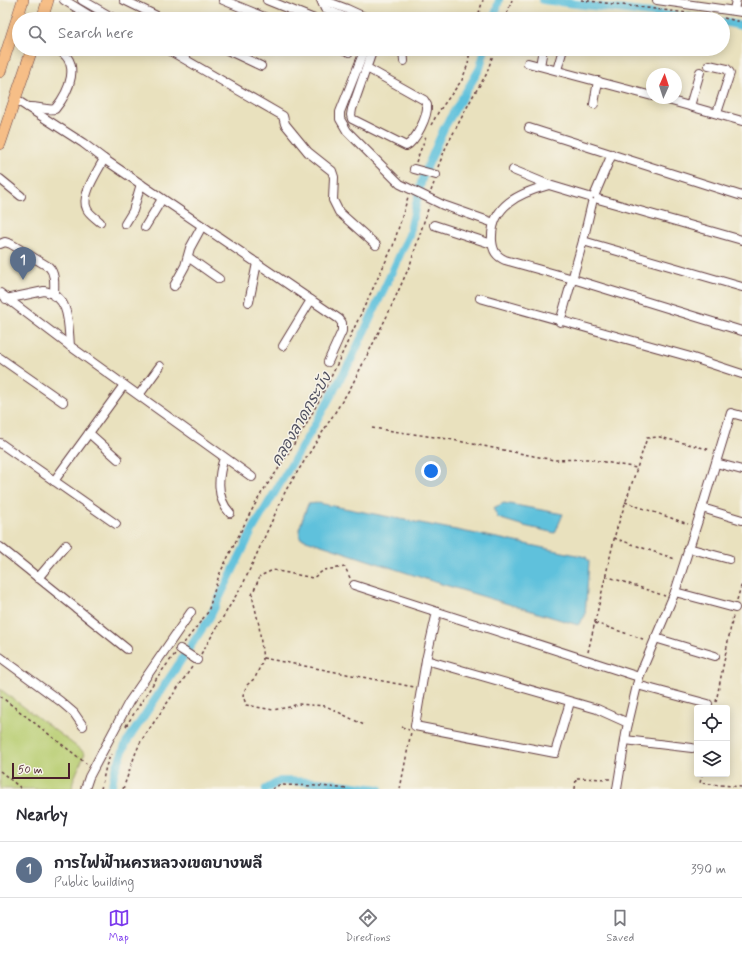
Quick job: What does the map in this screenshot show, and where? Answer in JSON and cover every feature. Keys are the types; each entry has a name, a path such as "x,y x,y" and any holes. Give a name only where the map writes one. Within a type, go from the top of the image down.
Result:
{"main road":[{"path":"19,12 24,0"},
{"path":"44,12 48,0"},
{"path":"0,72 4,46 12,28"},
{"path":"0,144 30,56"}],"street":[{"path":"64,0 84,12"},
{"path":"82,0 103,12"},
{"path":"124,0 149,12"},
{"path":"223,0 253,12"},
{"path":"267,0 297,12"},
{"path":"322,0 325,9 332,12"},
{"path":"322,0 352,12"},
{"path":"657,0 738,11 736,0"},
{"path":"28,107 55,109 71,79 71,63 67,56"},
{"path":"179,56 282,116 285,124 308,152 332,171 334,177 333,200 339,212 376,245"},
{"path":"240,56 261,66"},
{"path":"362,56 340,112 340,119 347,131 400,184 443,205 494,223"},
{"path":"366,68 424,100 427,105 428,108 420,128 409,145 406,146 352,119 352,109 366,68 370,56"},
{"path":"404,56 404,61"},
{"path":"540,66 542,56"},
{"path":"557,70 561,56"},
{"path":"528,63 646,94"},
{"path":"709,65 727,69 730,73 717,113"},
{"path":"690,106 700,72"},
{"path":"594,104 598,81"},
{"path":"15,99 83,143 162,199 339,319 342,323 342,331 328,362"},
{"path":"682,104 742,121"},
{"path":"529,128 742,196"},
{"path":"560,322 594,198 612,154"},
{"path":"100,222 86,208 85,198 104,159"},
{"path":"415,169 435,175"},
{"path":"513,170 549,185 742,240"},
{"path":"0,180 20,196"},
{"path":"126,224 134,211 141,184"},
{"path":"549,185 523,193 508,202 502,208 494,223 492,244 495,254 505,260 573,279 742,332"},
{"path":"145,227 162,199"},
{"path":"434,225 492,244"},
{"path":"174,286 182,272 190,248 202,226"},
{"path":"583,241 742,287"},
{"path":"0,244 5,242 11,244 53,270 54,296"},
{"path":"188,257 219,279"},
{"path":"249,302 257,263"},
{"path":"2,297 44,291 49,292 60,300 66,308 70,346"},
{"path":"2,297 252,477"},
{"path":"480,298 560,322 687,356 742,374"},
{"path":"283,346 311,300"},
{"path":"0,358 63,402"},
{"path":"139,395 160,366"},
{"path":"54,481 124,385"},
{"path":"617,789 628,723 638,681 675,592 731,413 742,416"},
{"path":"89,433 118,459"},
{"path":"0,443 116,524"},
{"path":"224,458 219,476 221,495 222,502 230,513"},
{"path":"716,463 742,470"},
{"path":"702,508 742,520"},
{"path":"38,578 66,545"},
{"path":"0,547 127,649"},
{"path":"688,548 729,560"},
{"path":"354,585 586,660 638,681 708,705"},
{"path":"675,592 735,608"},
{"path":"85,789 93,769 129,702 191,612"},
{"path":"437,612 426,660 415,726 554,753 570,702"},
{"path":"655,638 715,656"},
{"path":"180,649 197,660"},
{"path":"0,657 60,701 74,713 83,726"},
{"path":"426,660 597,709 628,723"},
{"path":"625,740 692,748"}],"path":[{"path":"479,12 483,0"},
{"path":"508,12 512,0"},
{"path":"581,0 678,12"},
{"path":"730,19 742,22"},
{"path":"431,125 438,111 462,80 469,56"},
{"path":"430,197 435,175 446,147 486,75 493,56"},
{"path":"415,169 420,150 428,132"},
{"path":"125,728 158,676 180,649 189,634 208,612 219,575 248,517 262,492 306,425 335,370 393,246 409,191"},
{"path":"123,789 136,752 142,741 197,660 244,582 286,490 351,387 387,316 410,265 429,204"},
{"path":"372,428 448,439 554,460 588,459 637,468"},
{"path":"586,660 614,538 647,438 660,437 719,452"},
{"path":"625,502 688,524"},
{"path":"614,538 675,559"},
{"path":"354,585 345,567 324,570 313,578 273,570 260,576 252,595 259,625 263,660 255,678 247,685 243,695 246,705 273,710 290,707 297,704 326,706 364,725"},
{"path":"606,576 666,596"},
{"path":"711,705 742,583"},
{"path":"595,623 643,639"},
{"path":"263,658 414,687"},
{"path":"0,696 93,769"},
{"path":"400,789 411,730 402,727"},
{"path":"101,789 106,766 113,749"},
{"path":"0,771 22,789"},
{"path":"701,777 700,783 742,787"},
{"path":"575,789 576,778 618,780"},
{"path":"272,789 280,784 348,789"}],"green space":[{"path":"0,689 85,753 73,781 72,789 0,789"}],"water":[{"path":"318,503 586,557 589,562 585,616 578,625 435,582 300,538 299,529 308,504"},
{"path":"504,503 563,514 555,533 498,518 493,508"}],"waterway":[{"name":"คลองลาดกระบัง","path":"496,12 499,0"},
{"path":"543,0 643,12"},
{"path":"730,23 742,26"},
{"name":"คลองลาดกระบัง","path":"111,789 115,771 126,743 210,617 253,529 351,360 409,235 422,179 444,128 480,68 483,56"},
{"path":"266,789 280,781 321,782 379,789"}],"place":[{"name":"การไฟฟ้านครหลวงเขตบางพลี","path":"23,280"}]}
